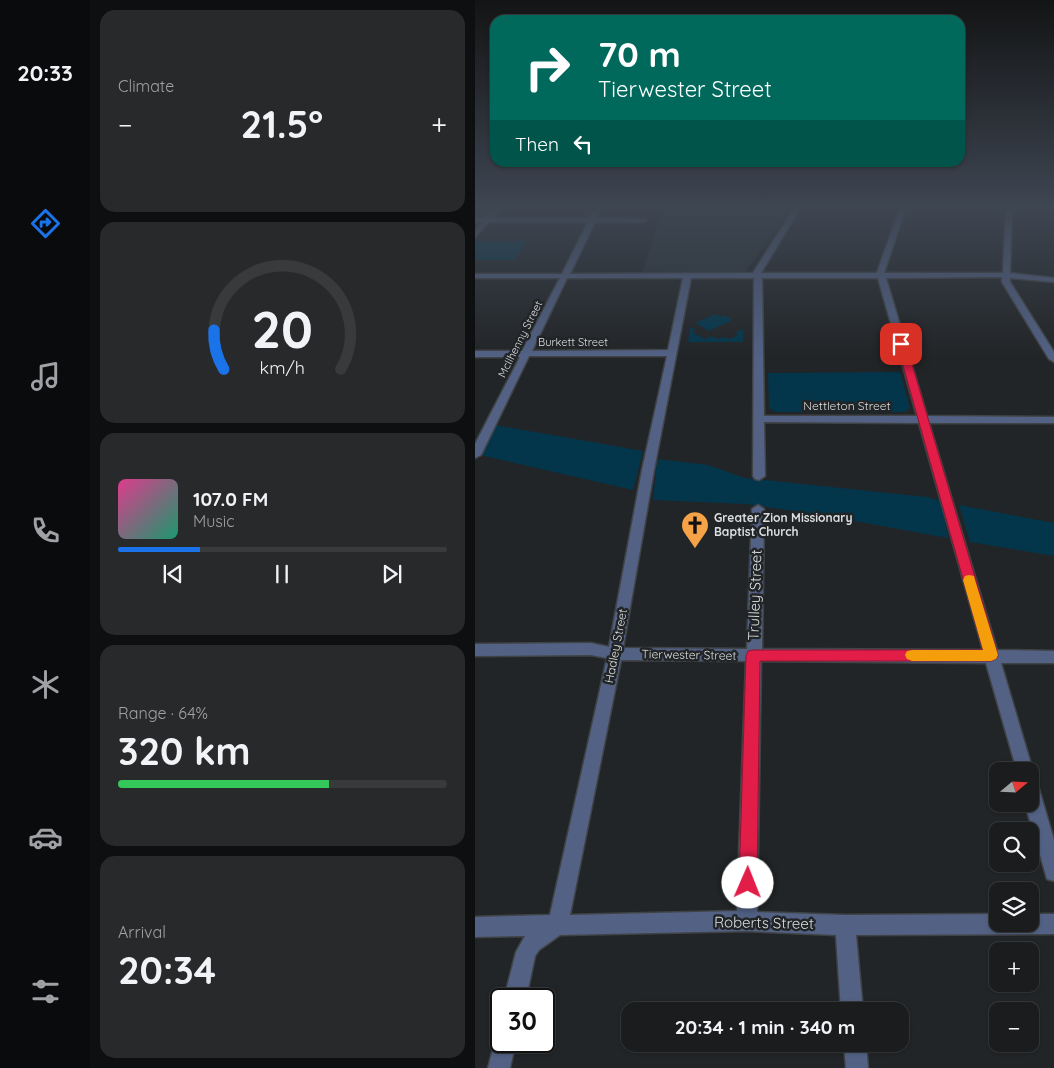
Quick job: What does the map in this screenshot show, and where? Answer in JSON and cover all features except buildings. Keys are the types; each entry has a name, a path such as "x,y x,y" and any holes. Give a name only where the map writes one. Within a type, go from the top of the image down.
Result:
{"street":[{"name":"McIlhenny Street","path":"475,455 574,257"},
{"path":"759,476 757,272 765,257"},
{"path":"885,257 880,271 881,276 1022,762"},
{"path":"1006,257 1006,282 1054,359"},
{"path":"475,276 1005,275 1054,280"},
{"name":"Hadley Street","path":"558,924 615,654 647,470 687,277"},
{"name":"Burkett Street","path":"475,354 672,353"},
{"name":"Nettleton Street","path":"759,419 1054,420"},
{"name":"Trulley Street","path":"747,921 758,509"},
{"name":"Tierwester Street","path":"475,650 591,649 615,654 753,656 991,655 1054,657"},
{"path":"1037,812 1054,872"},
{"name":"Roberts Street","path":"475,927 747,921 845,925 1054,924"},
{"path":"518,988 526,952 533,943 558,924"},
{"path":"845,925 851,1002"},
{"path":"856,1052 857,1068"},
{"path":"499,1068 502,1053"}],"shaded area":[{"path":"475,257 516,257 514,260 475,260"},
{"path":"647,257 756,257 745,273 645,273 643,271"},
{"path":"715,314 720,317 724,315 733,320 709,331 695,323"},
{"path":"690,327 696,330 692,332 705,339 711,336 717,339 725,337 729,339 738,335 735,333 743,329 743,342 688,342"},
{"path":"900,372 910,408 905,412 779,412 773,411 769,407 768,373"},
{"path":"495,425 643,451 633,490 480,455"},
{"path":"657,459 708,465 745,478 927,497 941,501 948,538 821,515 746,504 653,500"},
{"path":"959,505 1054,523 1054,556 970,542"}],"slow traffic":[{"path":"912,655 991,655 969,580"}],"place":[{"name":"Greater Zion Missionary Baptist Church","path":"695,549"}],"route":[{"path":"748,883 753,656 991,655 901,344"}]}
